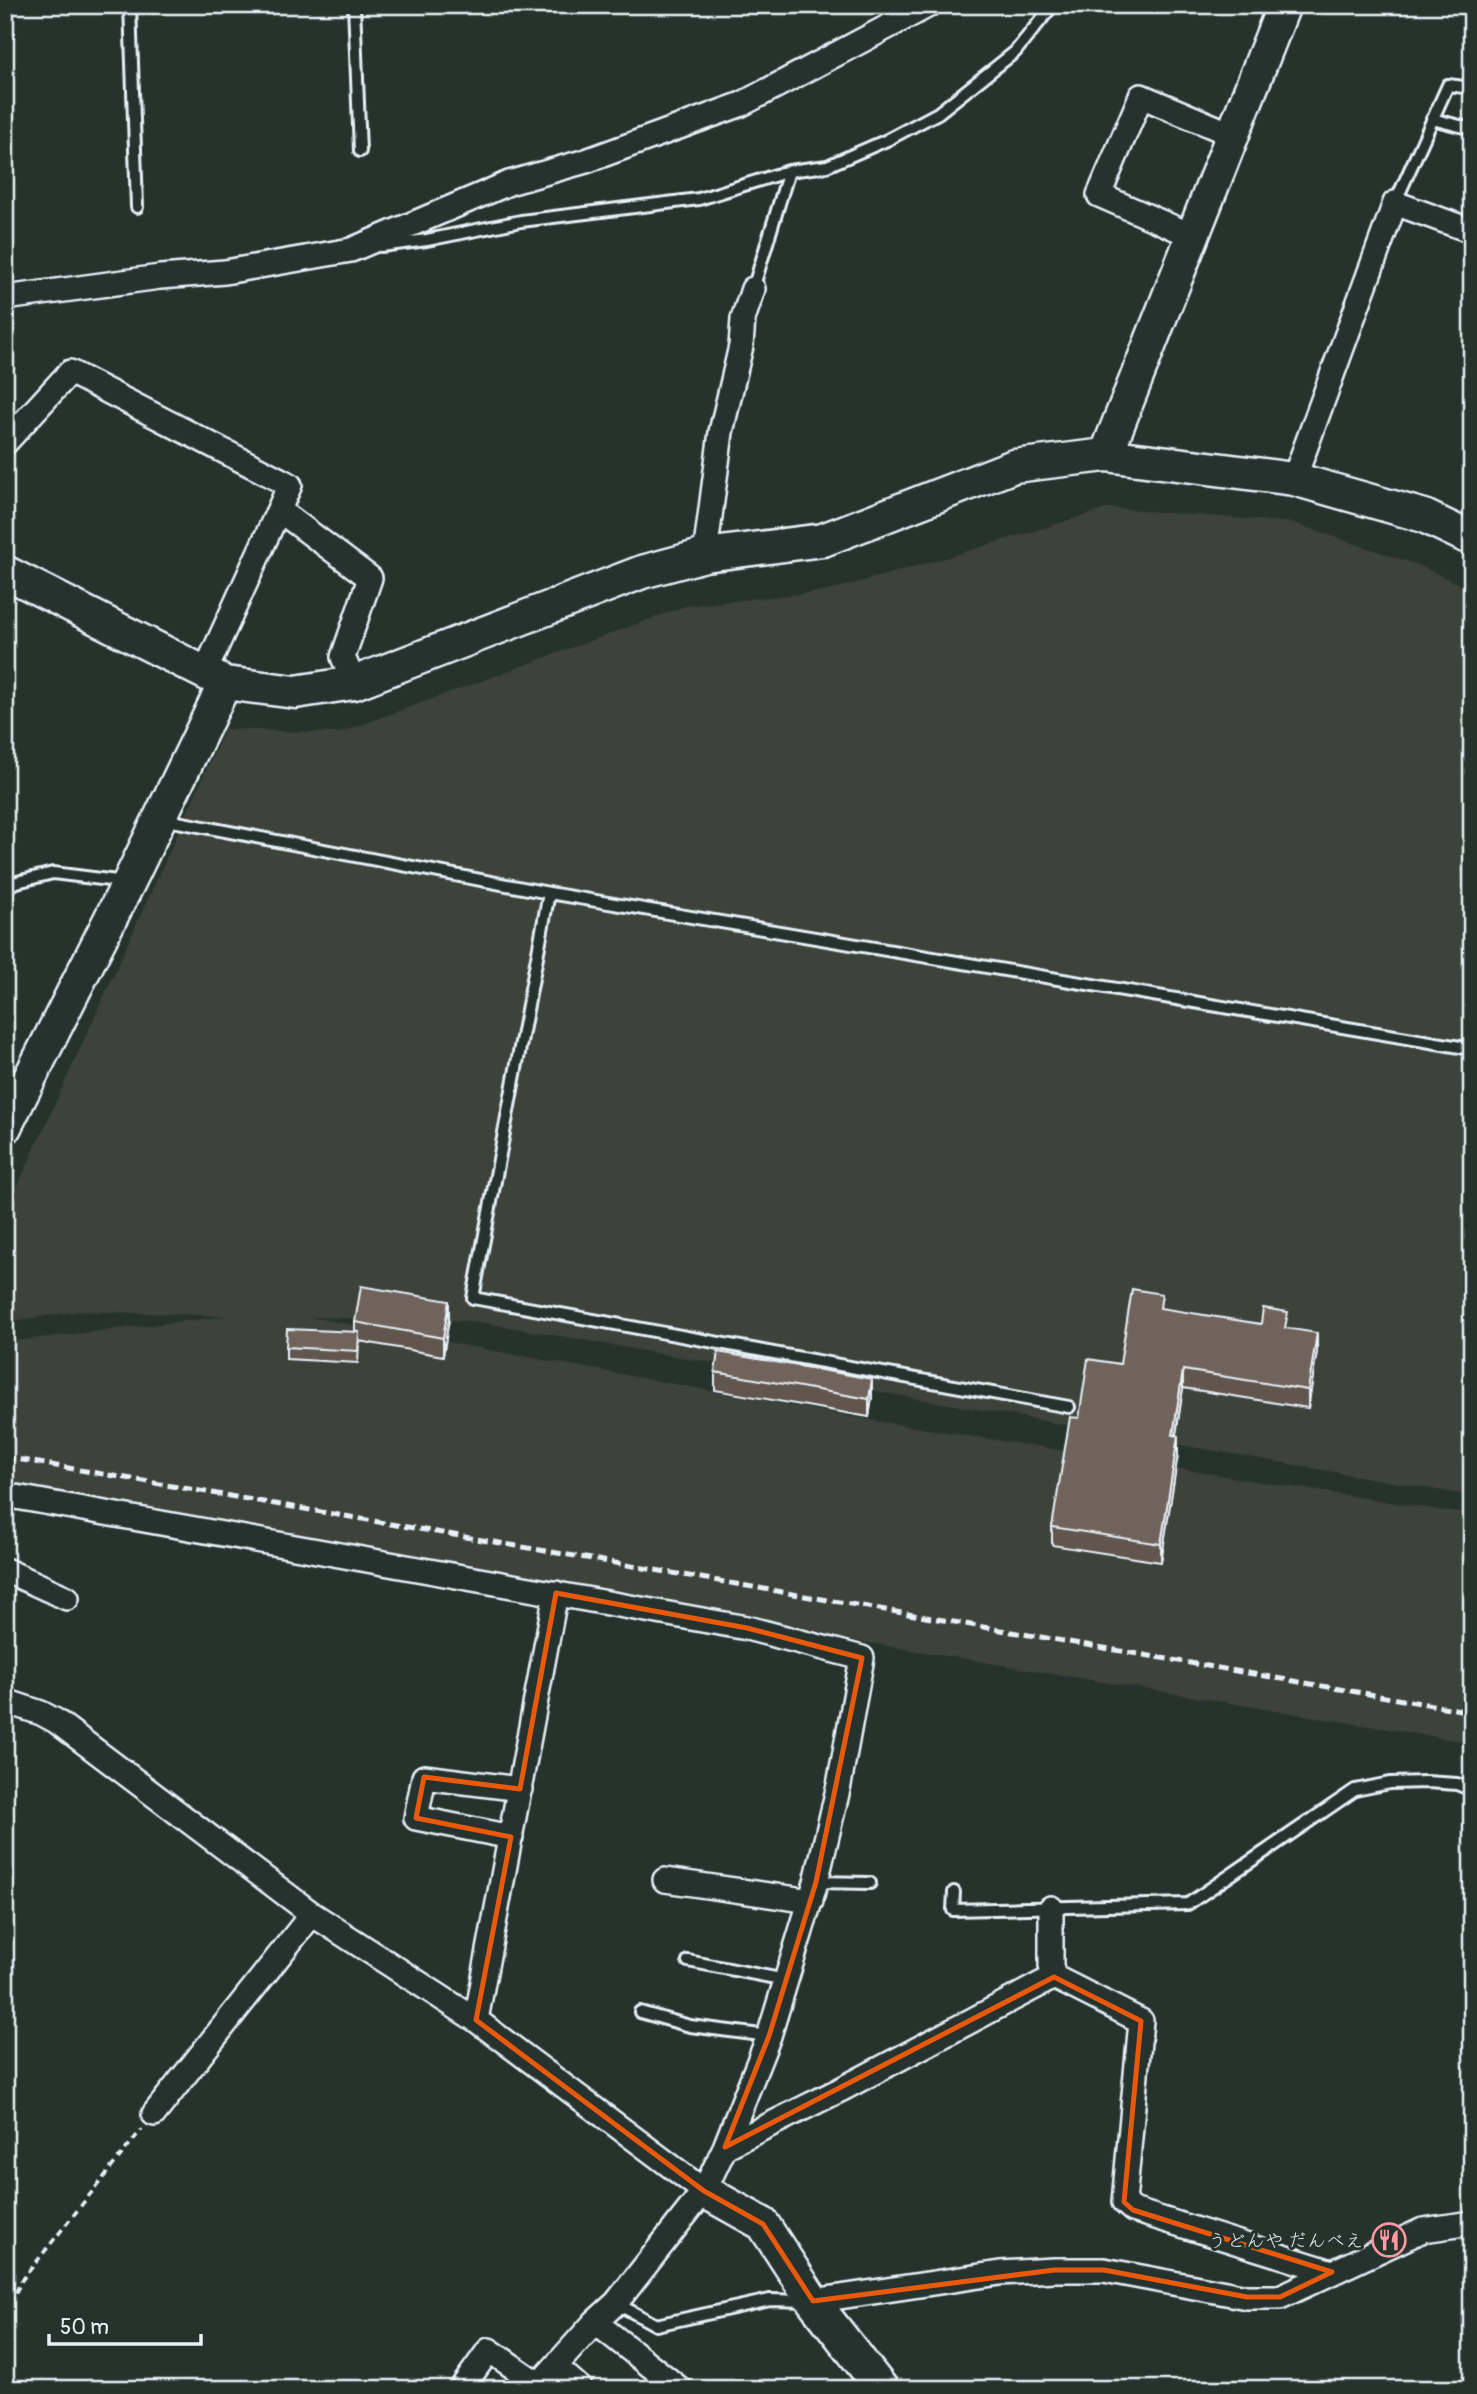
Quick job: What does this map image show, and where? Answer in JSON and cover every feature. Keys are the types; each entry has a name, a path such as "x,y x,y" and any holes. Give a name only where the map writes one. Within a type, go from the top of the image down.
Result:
{"street":[{"path":"5,298 160,277 225,272 351,250 509,183 586,161 742,104 929,5"},
{"path":"1106,455 1284,5"},
{"path":"1193,236 1100,195 1141,96 1233,135"},
{"path":"1294,478 1395,203 1472,231"},
{"path":"705,555 721,432 741,346 743,319 753,289"},
{"path":"5,443 70,372 290,485 159,819 5,1127"},
{"path":"5,572 215,679 295,692 354,683 642,572 705,555 823,540 1014,466 1106,455 1294,478 1424,516 1472,539"},
{"path":"279,510 370,578 343,657 354,683"},
{"path":"5,1495 747,1628 862,1658 839,1785 813,1891 769,2036 725,2147 704,2191 616,2303 594,2322 537,2386 489,2350 461,2389"},
{"path":"5,1570 67,1598"},
{"path":"476,2020 556,1593"},
{"path":"5,1701 56,1721 312,1914 476,2020 704,2191 763,2224 813,2301 882,2389"},
{"path":"511,1837 416,1818 424,1777 520,1789"},
{"path":"665,1880 813,1891"},
{"path":"1051,1908 1051,1966 1054,1977 1141,2021 1124,2202 1133,2210 1332,2272"},
{"path":"154,2114 312,1914"},
{"path":"725,2147 1054,1977"},
{"path":"813,2301 1000,2273 1054,2270 1104,2270 1247,2297 1280,2297 1423,2230 1472,2223"},
{"path":"594,2322 680,2389"},
{"path":"556,2367 581,2389"}],"lane":[{"path":"130,5 137,207"},
{"path":"354,5 360,151"},
{"path":"351,250 427,240 522,221 699,199 789,171 827,166 887,140 937,113 1015,51 1053,5"},
{"path":"1395,203 1448,85 1472,88"},
{"path":"1433,119 1472,129"},
{"path":"753,289 789,171"},
{"path":"159,819 548,893 1472,1049"},
{"path":"5,887 52,873 129,882"},
{"path":"548,893 473,1298 1069,1407"},
{"path":"954,1892 953,1910 1188,1904 1355,1790 1390,1783 1427,1782 1457,1784 1472,1790"},
{"path":"813,1891 870,1883"},
{"path":"688,1961 786,1980"},
{"path":"640,2012 690,2026 769,2036"},
{"path":"616,2303 656,2325 770,2300 813,2301"}],"path":[{"path":"5,2315 22,2280 154,2114"}],"highlighted area":[{"path":"556,1593 747,1628 862,1658 816,1882 769,2036 725,2147 1054,1977 1141,2021 1124,2202 1133,2210 1332,2272 1280,2297 1247,2297 1104,2270 1054,2270 813,2301 763,2224 704,2191 476,2020 511,1837 416,1818 424,1777 520,1789"}],"shaded area":[{"path":"1109,508 1294,523 1418,565 1472,590 1472,1496 474,1321 309,1317 876,1421 1472,1515 1472,1743 5,1500 5,1342 228,1316 81,1311 5,1322 5,1214 225,729 339,733 686,606 827,591"}],"building":[{"path":"361,1286 449,1301 443,1338 355,1322"},
{"path":"1132,1289 1162,1294 1160,1308 1261,1324 1263,1308 1288,1312 1285,1328 1317,1333 1308,1390 1183,1370 1173,1435 1178,1436 1161,1544 1052,1527 1070,1417 1079,1418 1088,1359 1120,1364"},
{"path":"287,1329 359,1332 358,1351 286,1347"},
{"path":"718,1352 872,1379 869,1399 715,1372"}],"railway":[{"path":"5,1457 1472,1712"}],"place":[{"name":"うどんや だんべえ","path":"1389,2240"}]}
